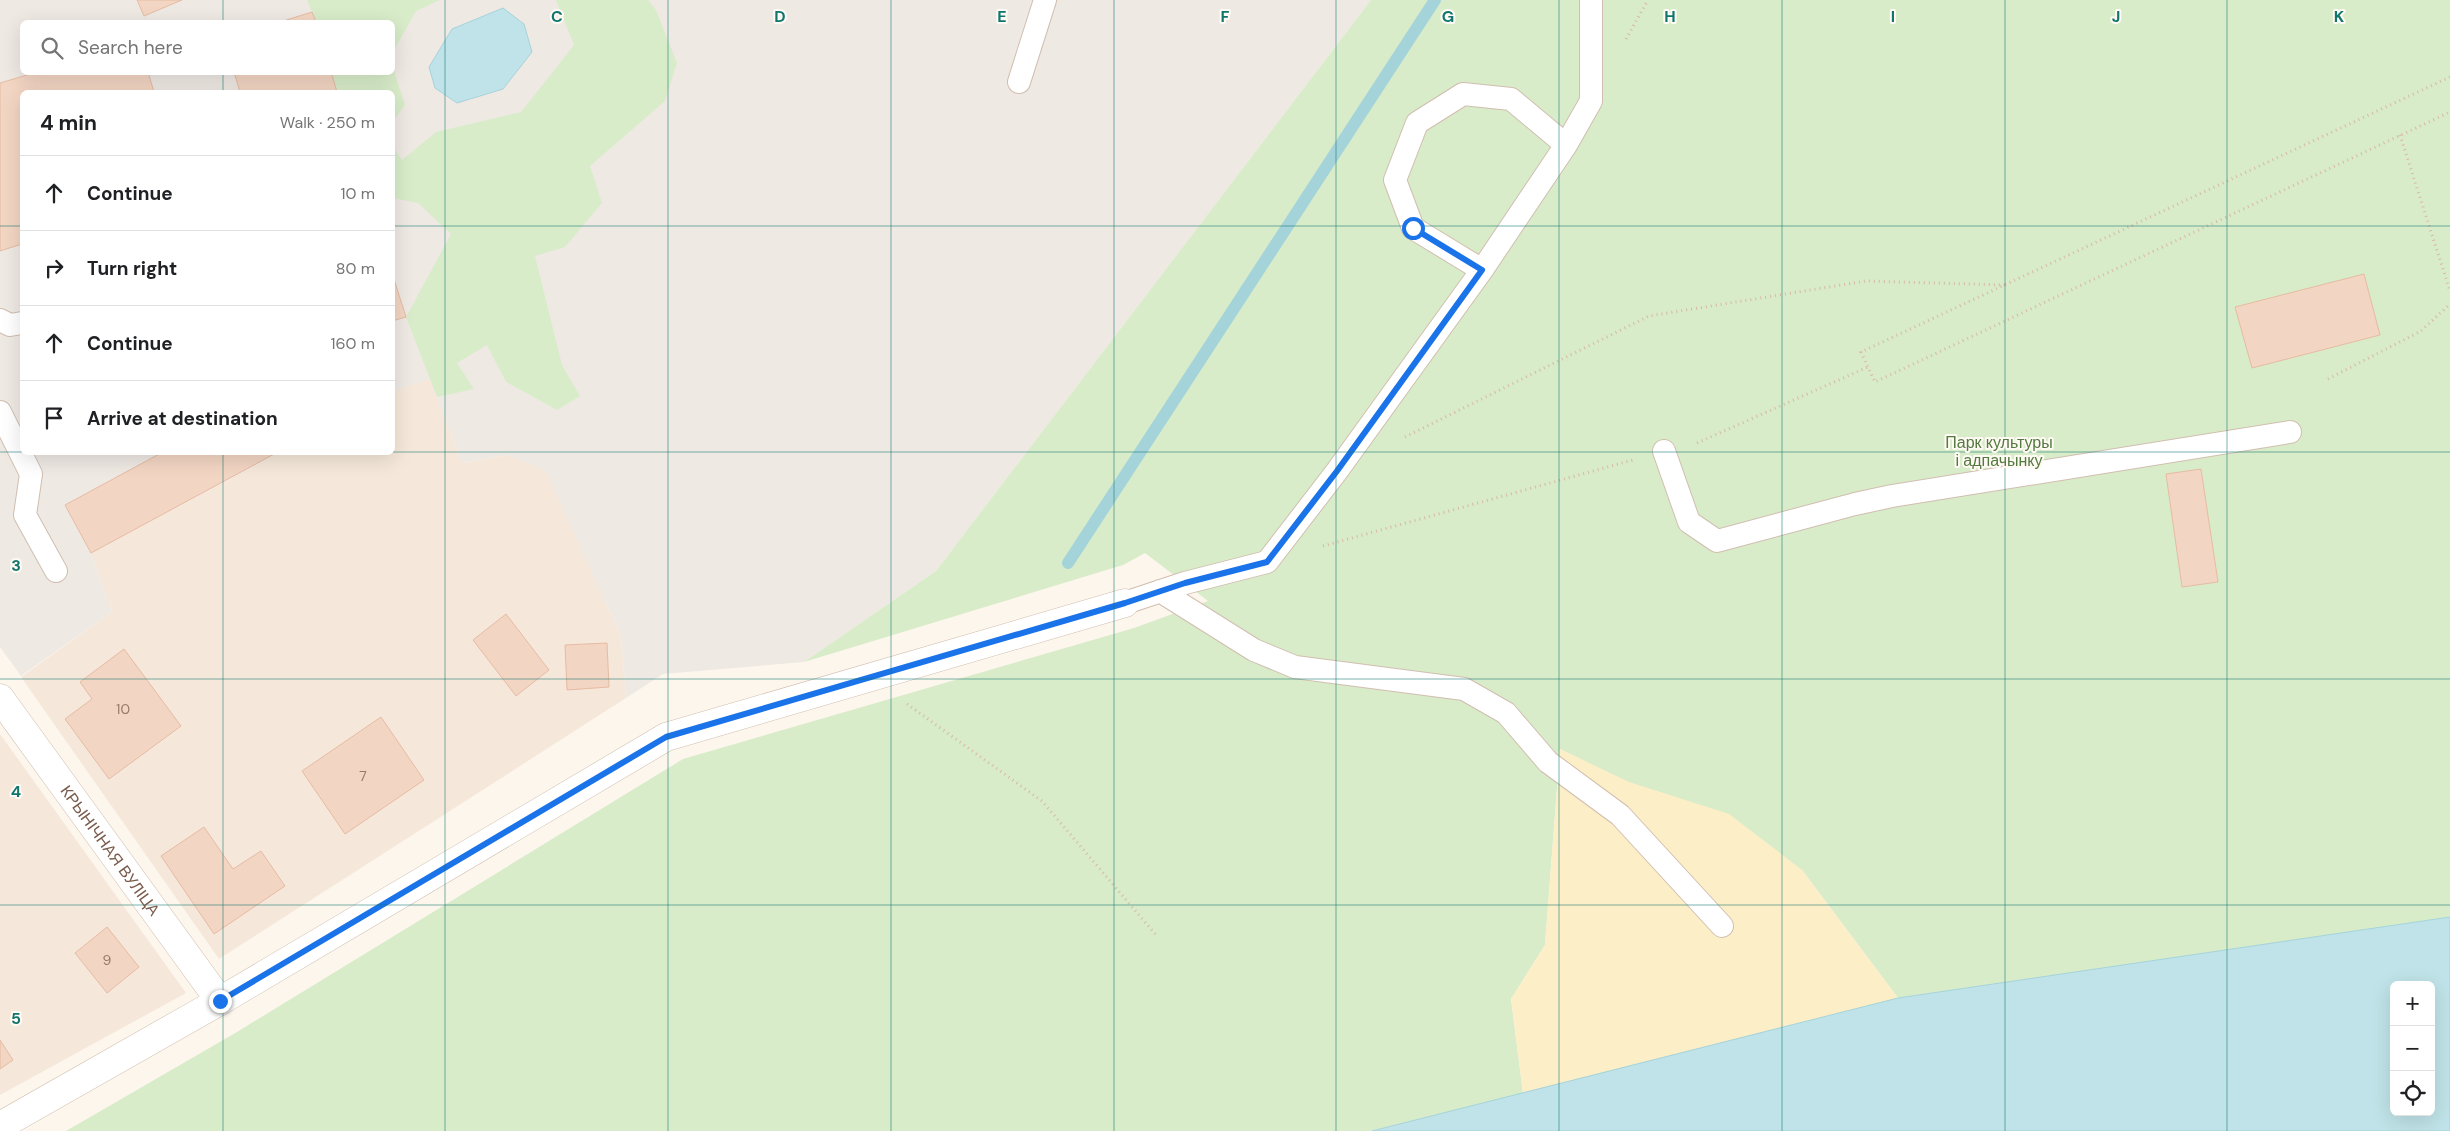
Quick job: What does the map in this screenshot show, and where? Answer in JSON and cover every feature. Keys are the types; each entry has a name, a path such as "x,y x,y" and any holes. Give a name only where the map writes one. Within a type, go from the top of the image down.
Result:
{"street":[{"path":"0,1126 220,1001 666,737 1125,603"},
{"name":"КРЫНІЧНАЯ ВУЛІЦА","path":"0,698 220,1001"}],"lane":[{"path":"1019,82 1045,0"},
{"path":"1125,603 1160,591 1267,562 1337,471 1482,270 1566,145 1591,101 1592,0"},
{"path":"1482,270 1413,228 1395,180 1417,124 1463,94 1511,99 1566,145"},
{"path":"0,320 10,325 20,322"},
{"path":"0,412 20,452"},
{"path":"1664,452 1689,522 1717,541 1892,496 2290,432"},
{"path":"22,455 31,474 25,515 56,571"},
{"path":"1160,591 1254,650 1295,667 1464,689 1506,714 1548,762 1620,815 1722,926"}],"path":[{"path":"2450,77 1861,352 1875,382 2450,112"},
{"path":"2400,136 2450,291"},
{"path":"1399,440 1649,316 1866,281 2006,285"},
{"path":"2328,379 2421,331 2450,304"},
{"path":"1267,562 1697,443 1868,367"},
{"path":"870,678 1042,801 1156,935"}],"shaded area":[{"path":"0,0 1371,0 936,571 804,662 663,674 626,698 621,636 545,470 507,455 462,463 430,379 395,390 395,90 20,90 20,455 274,455 91,553 112,612 21,676 0,647"},
{"path":"430,378 462,463 507,455 545,469 621,636 626,698 219,959 21,677 112,612 91,553 274,455 395,455 395,390"},
{"path":"0,734 186,993 0,1095"}],"green space":[{"path":"307,0 440,0 416,11 395,48 395,20 315,20"},
{"path":"556,0 648,0 656,10 677,63 665,101 590,166 602,203 565,247 535,256 562,365 580,396 557,410 506,382 487,345 457,363 474,389 437,397 406,317 451,234 418,203 395,198 395,150 402,160 436,132 521,112 574,45"},
{"name":"Парк культуры і адпачынку","path":"1371,0 2450,0 2450,917 1898,998 1802,870 1560,749 1545,945 1511,999 1523,1093 1372,1131 66,1131 237,1032 683,759 1134,628 1208,601 1145,553 1123,565 804,662 936,571"},
{"path":"395,74 405,105 395,118 395,90 336,90 332,75"}],"sand":[{"path":"1560,749 1629,782 1729,814 1802,870 1898,998 1523,1093 1511,999 1545,945"}],"water":[{"path":"503,8 524,24 532,52 503,89 457,103 435,88 429,67 452,29"},
{"path":"2450,917 2450,1131 1372,1131 1898,998"}],"building":[{"path":"137,0 182,0 144,16"},
{"path":"312,12 315,20 286,20"},
{"path":"27,75 149,75 153,90 20,90 20,245 0,251 0,83"},
{"path":"235,75 332,75 336,90 239,90"},
{"path":"2364,274 2380,335 2252,368 2235,307"},
{"path":"395,282 406,317 395,320"},
{"path":"157,455 272,455 91,553 65,505"},
{"path":"2201,469 2218,582 2182,587 2166,474"},
{"path":"506,614 549,670 516,696 473,640"},
{"path":"607,643 609,687 567,690 565,645"},
{"path":"124,649 181,726 109,779 65,719 92,699 80,682"},
{"path":"381,717 424,780 345,834 302,771"},
{"path":"204,827 233,869 261,851 285,886 214,934 161,856"},
{"path":"107,927 139,967 107,993 75,953"},
{"path":"0,1040 13,1060 0,1069"}],"waterway":[{"path":"1068,563 1435,0"}],"route":[{"path":"220,1001 666,737 1125,603 1185,583 1267,562 1337,471 1482,270 1413,228"}]}
